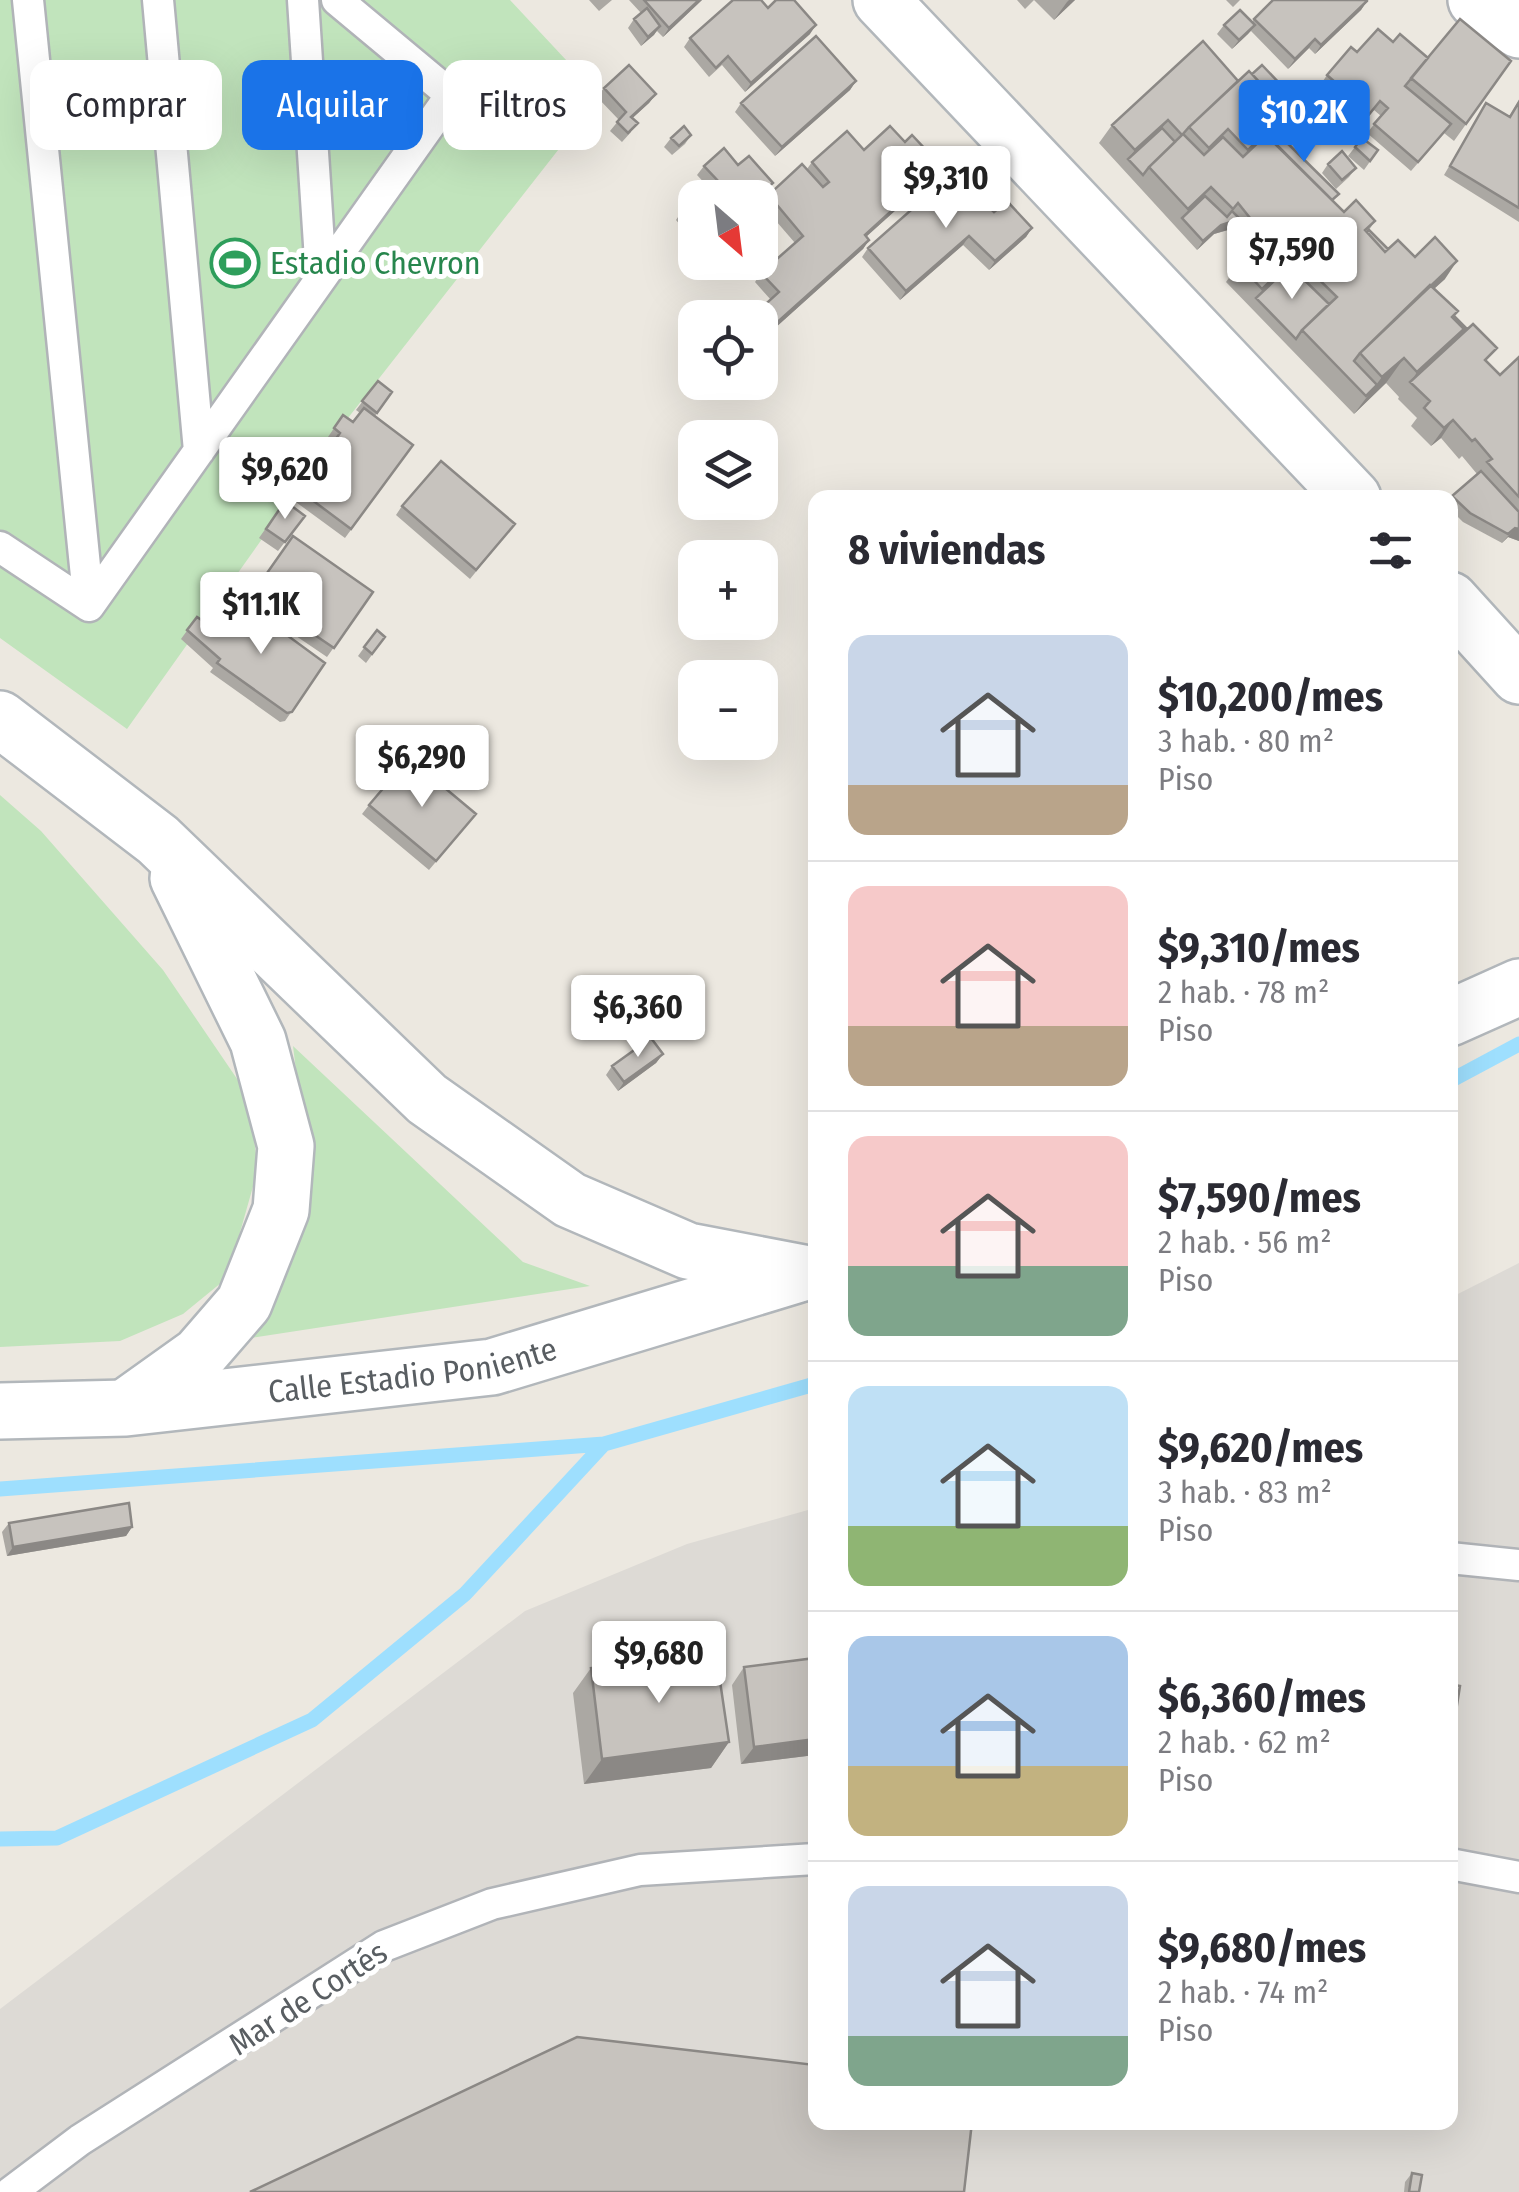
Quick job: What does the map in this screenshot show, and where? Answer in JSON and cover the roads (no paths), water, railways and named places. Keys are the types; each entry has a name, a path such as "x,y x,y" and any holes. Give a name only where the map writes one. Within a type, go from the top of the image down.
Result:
{"street":[{"path":"881,0 1345,490"},
{"path":"1476,0 1519,30"},
{"path":"1458,608 1513,661"},
{"path":"0,719 158,840 426,1099 570,1200 688,1251 808,1271"},
{"path":"126,1408 199,1355 244,1303 281,1210 286,1146 258,1040 158,840"},
{"path":"1458,1015 1519,988"},
{"name":"Calle Estadio Poniente","path":"0,1411 126,1408 492,1367 808,1271"}],"lane":[{"path":"28,0 89,606"},
{"path":"158,0 200,450"},
{"path":"303,0 321,275"},
{"path":"89,606 451,95 337,0"},
{"path":"0,547 89,606"},
{"path":"1458,1559 1519,1565"},
{"name":"Mar de Cortés","path":"11,2192 80,2140 384,1946 492,1904 640,1870 808,1858"},
{"path":"1458,1866 1519,1877"}],"waterway":[{"path":"1458,1077 1519,1044"},
{"path":"0,1839 57,1838 312,1720 465,1594 604,1444 808,1386"},
{"path":"0,1489 604,1444"}],"place":[{"name":"Estadio Chevron","path":"235,263"}]}
